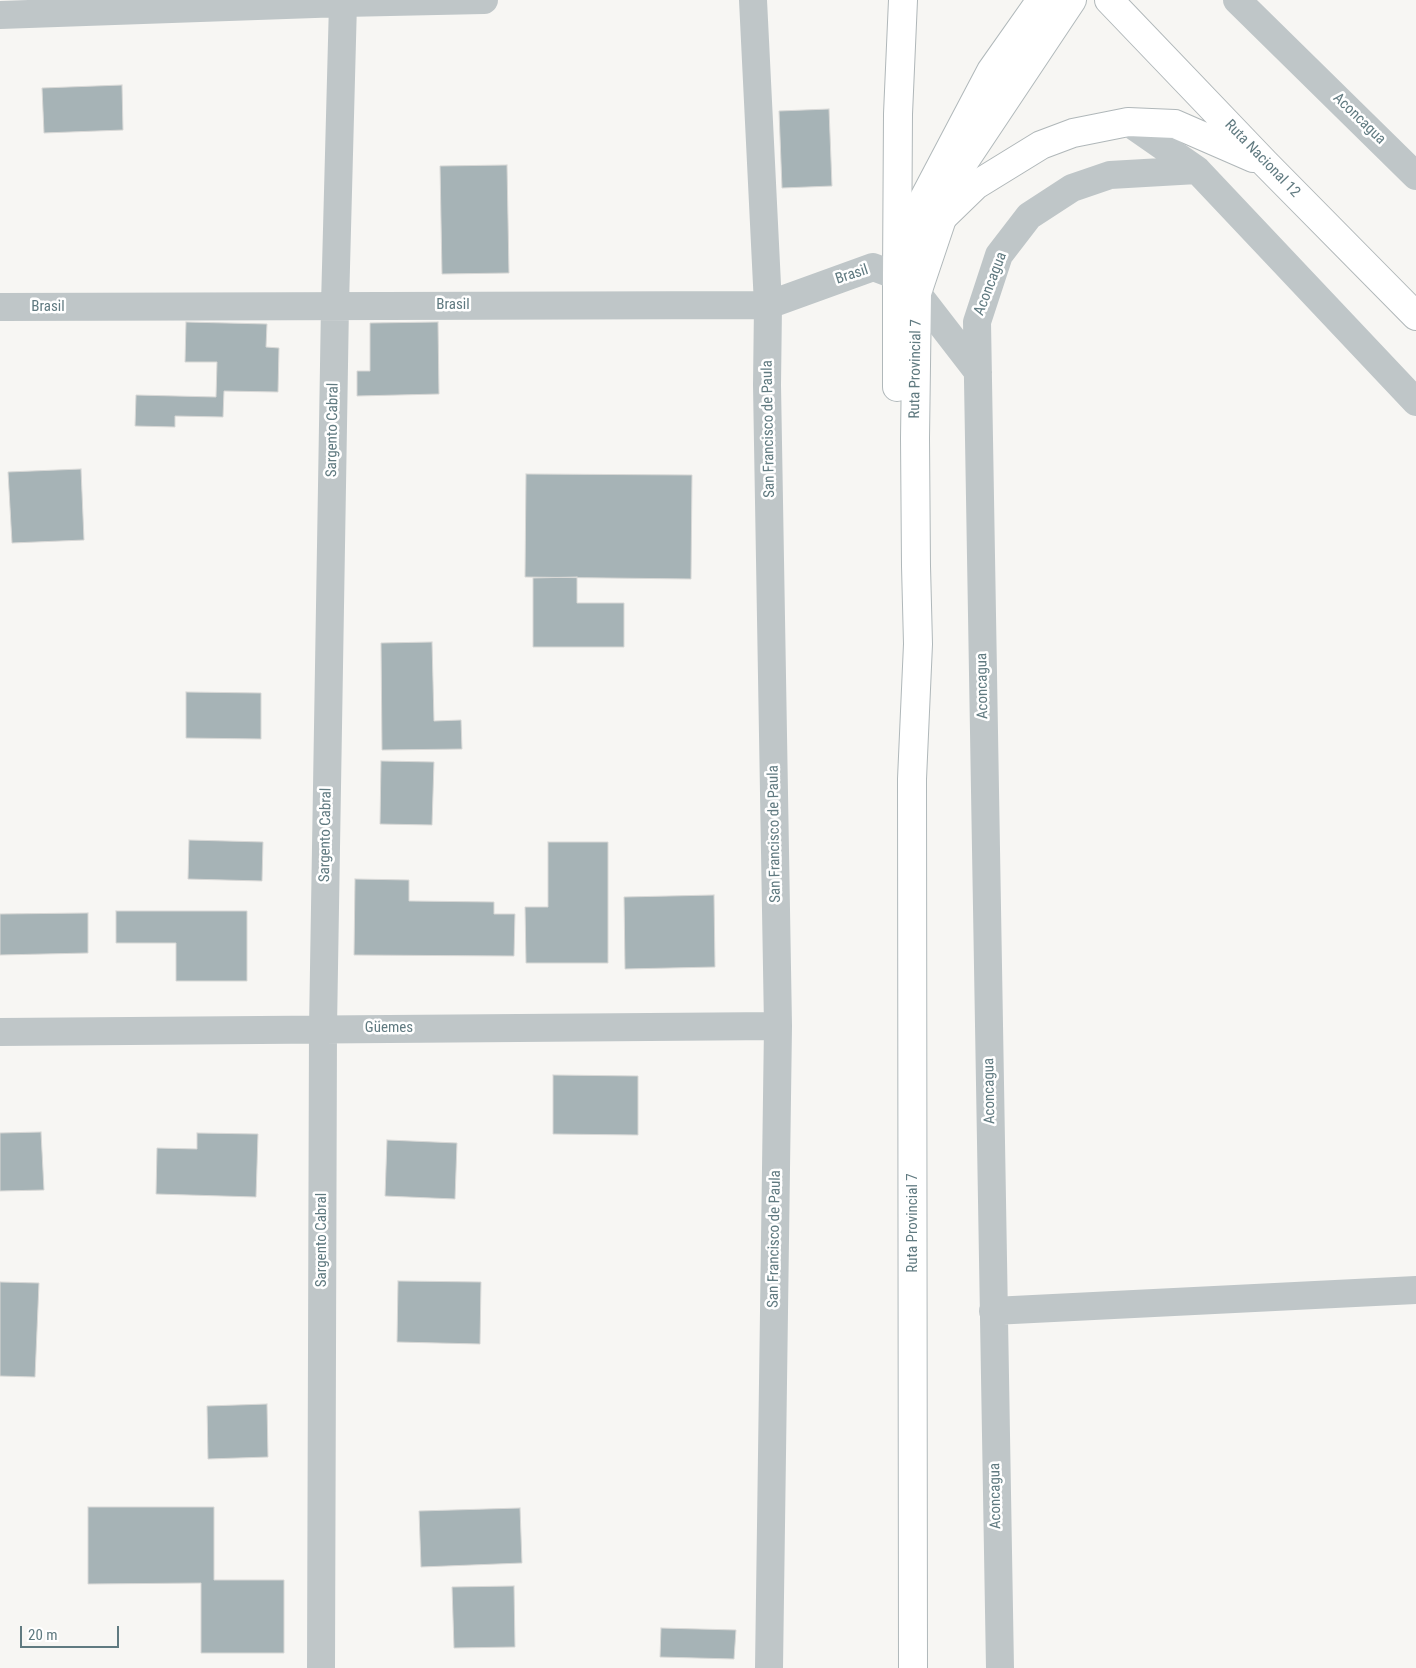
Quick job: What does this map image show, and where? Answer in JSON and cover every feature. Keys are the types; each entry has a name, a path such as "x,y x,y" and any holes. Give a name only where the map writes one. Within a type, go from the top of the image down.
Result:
{"main road":[{"path":"903,0 898,114 907,285"},
{"name":"Ruta Provincial 7","path":"913,1668 912,779 899,666 907,285 922,202 991,71 1041,0"},
{"name":"Ruta Provincial 7","path":"907,285 942,218 958,171 1072,0"},
{"name":"Ruta Nacional 12","path":"1109,0 1265,163 1416,316"},
{"name":"Ruta Nacional 12","path":"1133,0 1416,297"},
{"path":"942,218 976,186 1041,145 1073,133 1128,122 1175,124 1265,163"}],"street":[{"path":"0,15 484,0"},
{"name":"San Francisco de Paula","path":"753,0 768,305 778,1026 769,1668"},
{"name":"Aconcagua","path":"1237,0 1416,176"},
{"name":"Sargento Cabral","path":"321,1668 323,1028 335,305 344,3"},
{"path":"1128,122 1197,170 1416,402"},
{"name":"Aconcagua","path":"1000,1668 977,322 999,255 1029,216 1072,188 1110,175 1197,170"},
{"name":"Brasil","path":"0,307 768,305 873,267 907,285"},
{"path":"907,285 978,372"},
{"name":"Güemes","path":"0,1032 323,1028 778,1026"},
{"path":"993,1311 1416,1290"}],"building":[{"path":"122,85 123,130 44,133 42,88"},
{"path":"829,109 832,186 782,188 779,111"},
{"path":"507,165 509,273 442,274 440,166"},
{"path":"186,322 267,324 266,347 279,348 278,392 224,391 223,417 175,416 175,427 135,426 136,395 216,397 217,362 185,362"},
{"path":"438,322 439,394 357,396 357,371 370,371 370,323"},
{"path":"81,469 84,540 12,543 8,472"},
{"path":"526,474 692,475 691,579 525,577"},
{"path":"577,577 577,603 624,603 624,647 533,647 533,578"},
{"path":"432,642 434,721 461,720 462,749 382,750 381,643"},
{"path":"186,692 261,693 261,739 186,738"},
{"path":"381,761 434,762 432,825 380,824"},
{"path":"189,840 263,842 262,881 188,879"},
{"path":"548,842 608,842 608,963 526,963 525,907 548,907"},
{"path":"355,879 409,880 409,901 494,902 494,914 515,914 514,956 354,955"},
{"path":"714,895 715,967 625,969 624,897"},
{"path":"116,911 247,911 247,981 176,981 176,943 116,943"},
{"path":"88,913 88,953 0,955 0,914"},
{"path":"553,1075 638,1076 638,1135 553,1134"},
{"path":"41,1132 44,1190 0,1191 0,1133"},
{"path":"197,1133 258,1134 256,1197 156,1194 157,1148 197,1149"},
{"path":"387,1140 457,1143 455,1199 385,1196"},
{"path":"398,1281 481,1282 480,1344 397,1342"},
{"path":"0,1282 39,1283 35,1377 0,1376"},
{"path":"267,1404 268,1457 208,1459 207,1406"},
{"path":"88,1507 214,1507 214,1580 284,1580 284,1653 201,1653 201,1583 88,1584"},
{"path":"520,1508 522,1563 421,1567 419,1511"},
{"path":"514,1586 515,1647 454,1648 452,1587"},
{"path":"661,1628 736,1630 734,1659 660,1657"}]}
